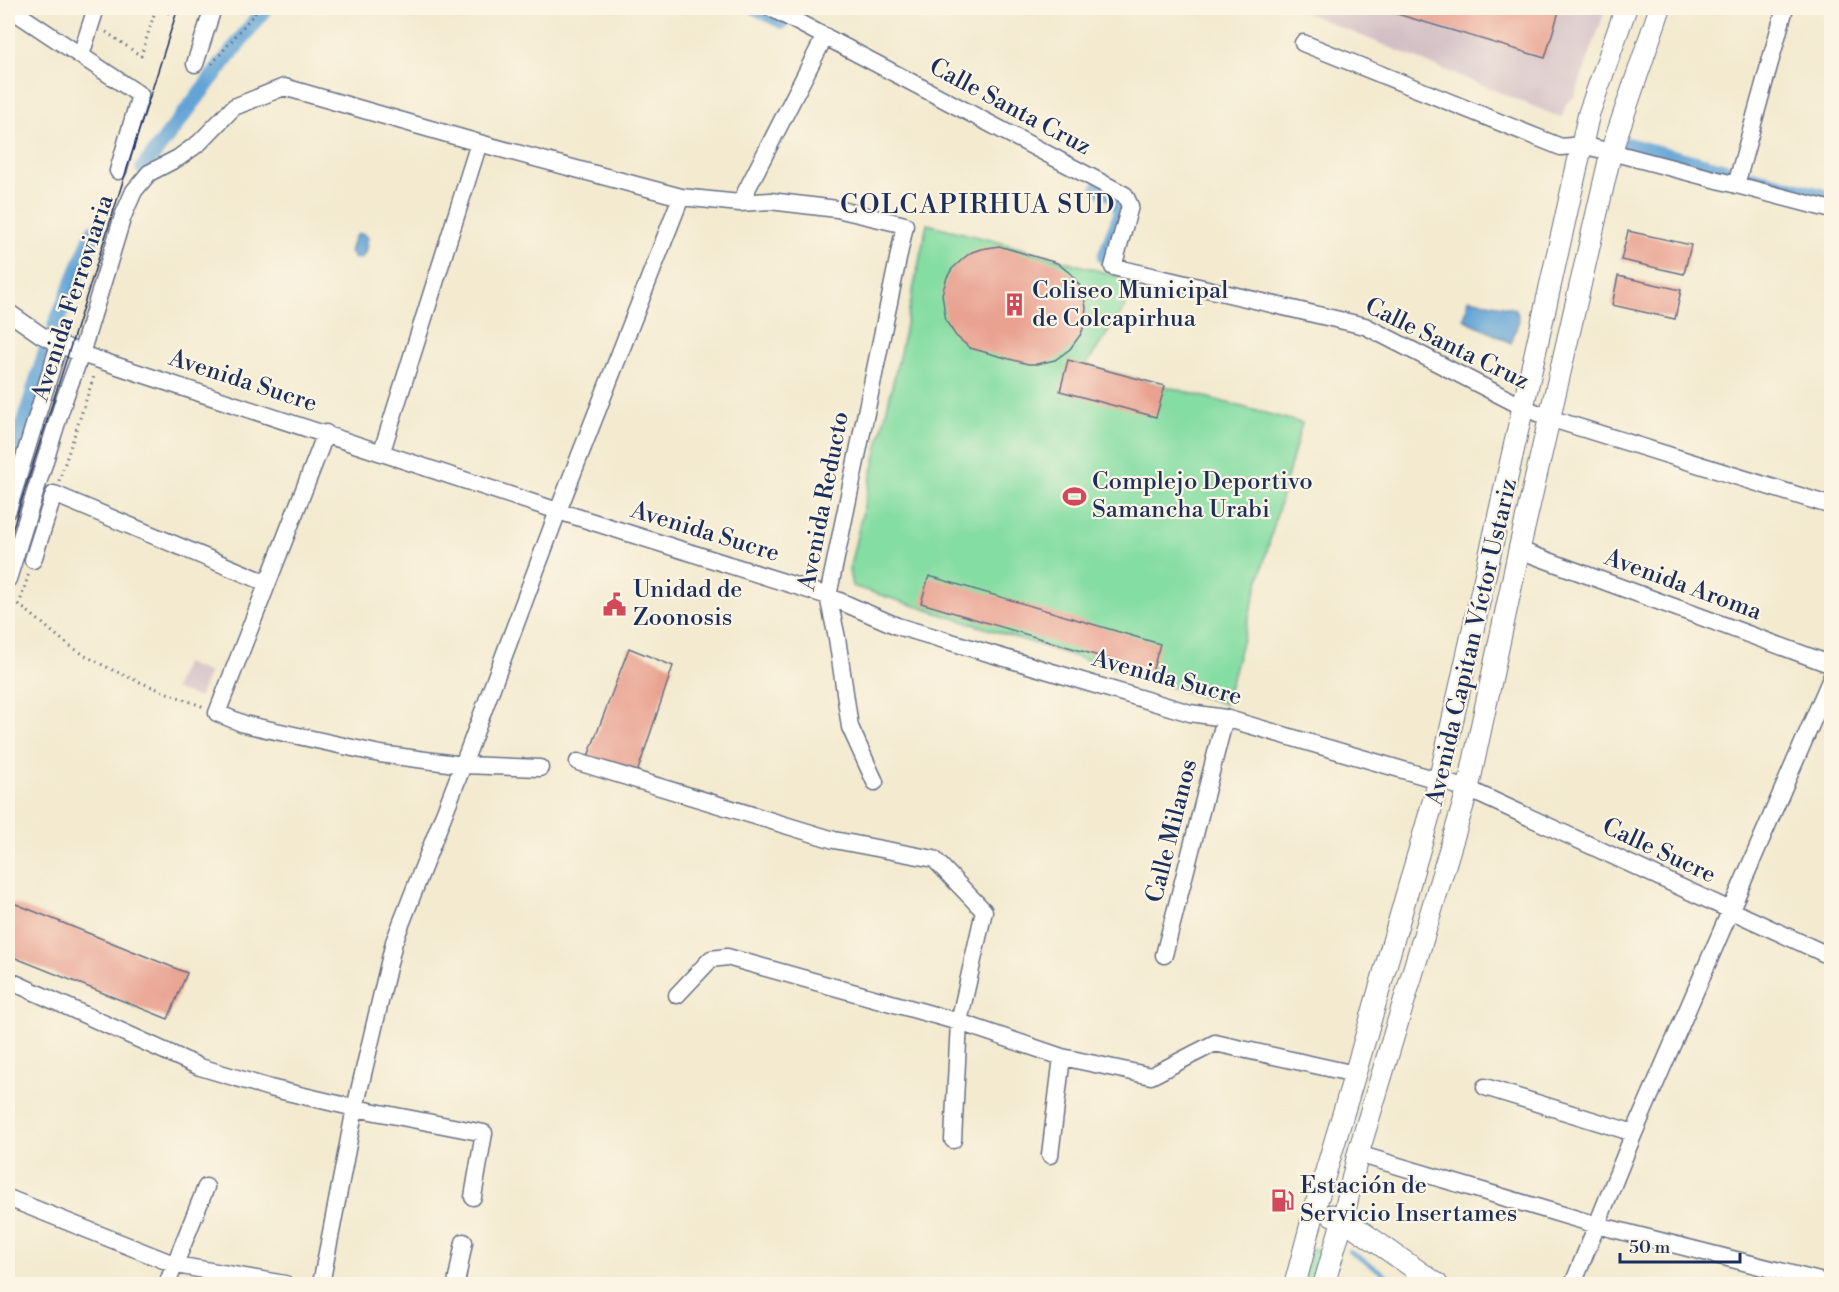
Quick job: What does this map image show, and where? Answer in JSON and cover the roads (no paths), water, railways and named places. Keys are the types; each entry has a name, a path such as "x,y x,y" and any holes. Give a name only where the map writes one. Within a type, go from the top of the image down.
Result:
{"main road":[{"name":"Avenida Capitan Víctor Ustariz","path":"1295,1284 1439,781 1589,113 1626,8"},
{"name":"Avenida Capitan Víctor Ustariz","path":"1324,1284 1343,1219 1358,1154 1467,789 1519,550 1611,152 1660,8"},
{"path":"1315,1209 1343,1219 1437,1284"}],"street":[{"path":"9,8 140,95 118,171"},
{"path":"81,55 96,8"},
{"path":"195,64 213,8"},
{"name":"Calle Santa Cruz","path":"771,8 1125,195 1130,206 1113,267 1365,326 1549,418 1832,506"},
{"path":"1736,185 1785,8"},
{"path":"382,452 479,143 681,197 740,203 825,36"},
{"path":"1303,43 1561,147 1582,145 1832,210"},
{"name":"Avenida Ferroviaria","path":"8,579 123,216 134,191 149,173 178,158 199,143 234,107 284,87 479,143"},
{"path":"321,1284 355,1108 394,942 558,511 681,197"},
{"name":"Avenida Reducto","path":"740,203 770,201 837,209 905,225 828,596 837,638 850,727 875,782"},
{"name":"Avenida Sucre","path":"8,312 41,335 81,354 558,511 828,596 897,626 1190,713 1226,718 1467,789"},
{"name":"Avenida Ferroviaria","path":"8,510 59,344"},
{"path":"326,433 217,713 244,724 380,753 463,765 540,768"},
{"path":"33,560 54,494 267,583"},
{"name":"Avenida Aroma","path":"1519,550 1832,665"},
{"path":"1573,1284 1634,1133 1832,676"},
{"name":"Calle Milanos","path":"1164,955 1226,718"},
{"path":"578,762 834,840 934,859 984,911 958,1022 953,1140"},
{"name":"Calle Sucre","path":"1467,789 1832,957"},
{"path":"677,995 711,959 727,957 958,1022 1062,1057 1151,1076 1215,1043 1355,1074"},
{"path":"8,980 200,1068 270,1088 355,1108 484,1133 473,1197"},
{"path":"1050,1155 1062,1057"},
{"path":"1485,1087 1634,1133"},
{"path":"1358,1154 1597,1225 1831,1284"},
{"path":"167,1284 206,1187"},
{"path":"8,1198 176,1264 285,1284"},
{"path":"456,1284 464,1242"}],"water":[{"path":"358,234 363,234 368,238 365,253 360,259 354,258 350,252 354,238"},
{"path":"1469,299 1516,309 1519,320 1511,343 1464,319"}],"waterway":[{"path":"143,168 265,8"},
{"path":"757,8 782,21"},
{"path":"1627,145 1726,171"},
{"path":"1752,178 1832,199"},
{"path":"1099,188 1116,196 1122,212 1105,257"},
{"path":"55,326 94,231"},
{"path":"8,475 46,351"},
{"path":"1349,1251 1400,1284"}],"tram line":[{"path":"8,543 178,8"}],"place":[{"name":"Coliseo Municipal de Colcapirhua","path":"1014,305"},
{"name":"Complejo Deportivo Samancha Urabi","path":"1074,496"},
{"name":"Unidad de Zoonosis","path":"615,604"},
{"name":"Estación de Servicio Insertames","path":"1282,1200"}],"district":[{"name":"COLCAPIRHUA SUD","path":"978,205"}]}
